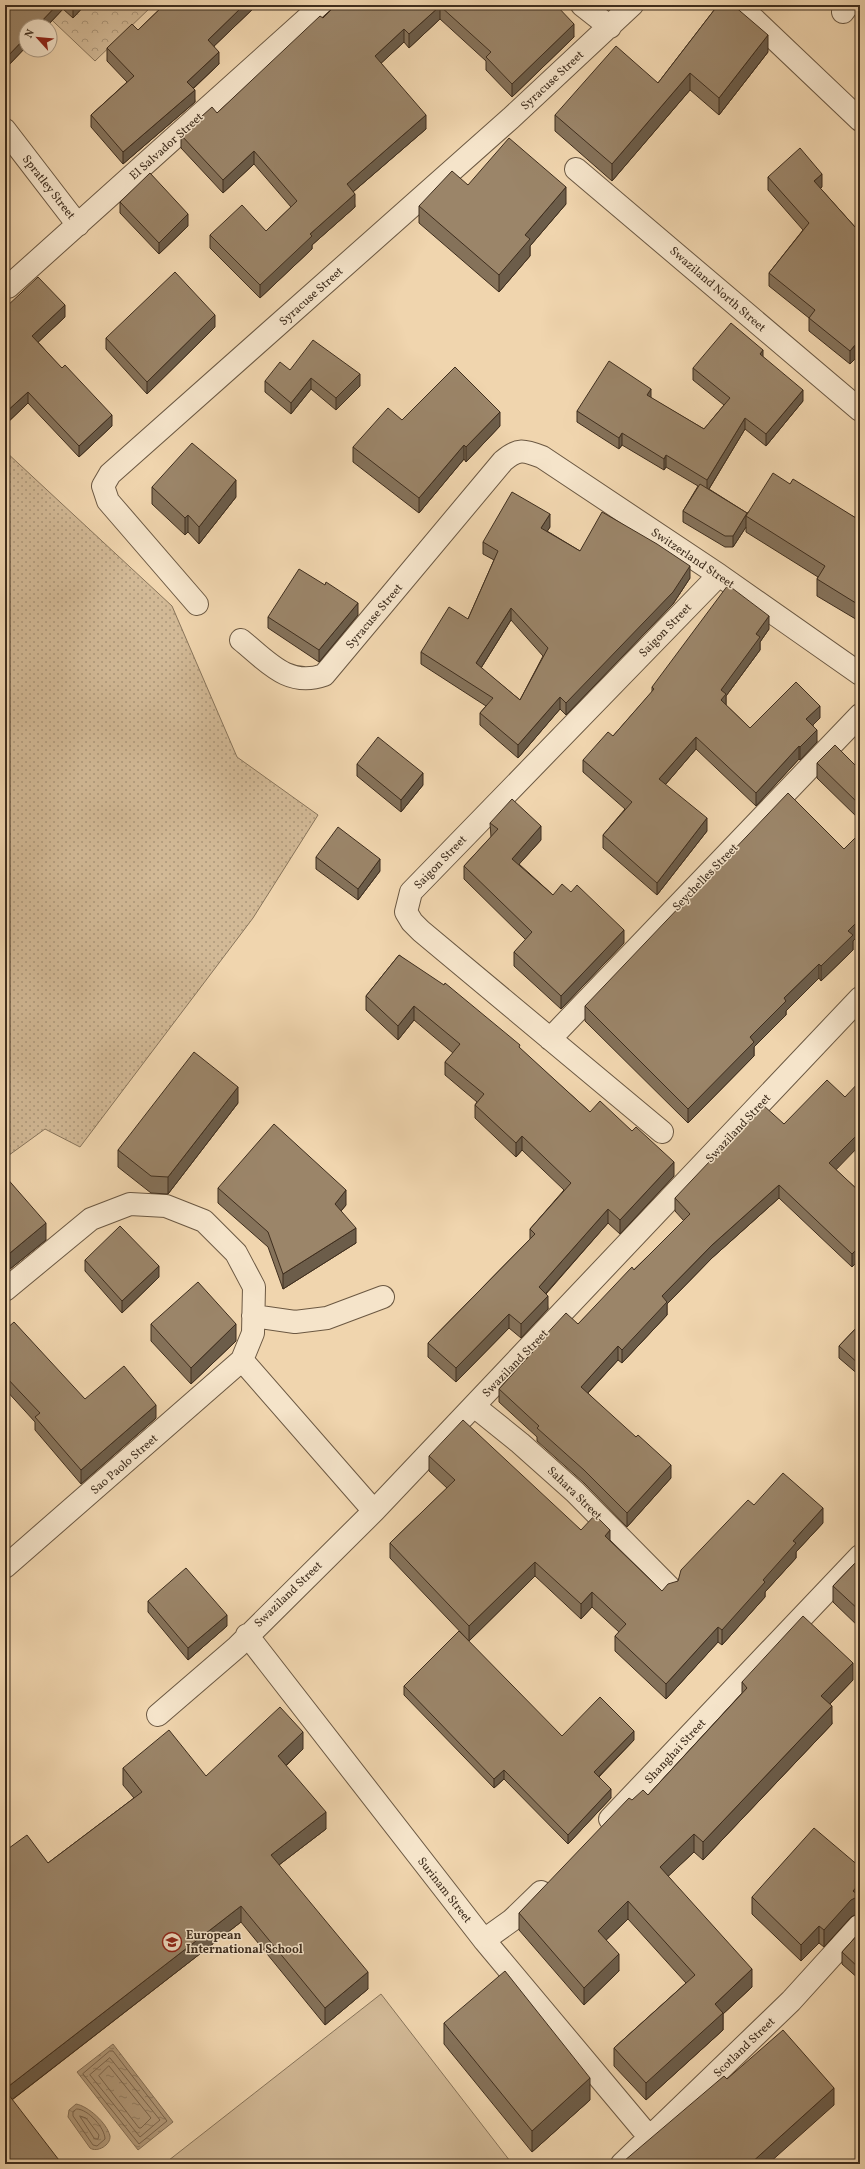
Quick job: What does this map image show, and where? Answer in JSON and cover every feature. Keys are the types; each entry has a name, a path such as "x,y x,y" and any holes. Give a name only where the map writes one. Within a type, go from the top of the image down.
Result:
{"street":[{"name":"El Salvador Street","path":"8,287 322,5"},
{"path":"582,5 610,27"},
{"name":"Syracuse Street","path":"197,604 108,501 103,486 110,474 511,118 632,5"},
{"path":"739,5 860,120"},
{"name":"Spratley Street","path":"5,130 78,225"},
{"name":"Swaziland North Street","path":"576,169 860,410"},
{"name":"Syracuse Street","path":"241,640 282,673 304,680 312,680 324,675 502,461 511,454 520,450"},
{"name":"Switzerland Street","path":"520,450 542,457 719,575 860,674"},
{"name":"Saigon Street","path":"662,1132 412,922 406,912 407,902 411,892 719,575"},
{"name":"Seychelles Street","path":"550,1039 860,715"},
{"name":"Swaziland Street","path":"158,1715 237,1647 247,1635 374,1511 860,998"},
{"name":"Sao Paolo Street","path":"5,1290 90,1219 130,1204 166,1206 204,1222 236,1253 254,1287 253,1333 242,1360 5,1567"},
{"path":"253,1316 295,1322 326,1318 383,1297"},
{"path":"242,1360 374,1511"},
{"name":"Sahara Street","path":"474,1406 525,1447 575,1492 669,1588"},
{"name":"Shanghai Street","path":"596,1835 860,1556"},
{"name":"Surinam Street","path":"247,1635 484,1940 650,2138"},
{"path":"484,1940 512,1920 557,1875"},
{"name":"Scotland Street","path":"622,2164 791,2001 860,1925"}],"green space":[{"path":"36,5 153,5 95,61 58,26 58,18 50,18"},
{"path":"5,451 172,606 237,757 318,815 253,918 80,1147 45,1129 5,1158"},
{"path":"381,1994 510,2161 507,2164 164,2164"}],"water":[{"path":"113,2044 173,2122 138,2150 77,2072"},
{"path":"76,2104 86,2108 96,2116 108,2131 110,2139 106,2145 100,2149 96,2150 90,2148 68,2117 69,2110"}],"building":[{"path":"5,5 57,5 45,18 18,18 18,45 5,59"},
{"path":"164,5 244,5 208,40 219,52 187,82 195,90 123,152 91,115 134,76 107,48 132,24 138,30"},
{"path":"336,5 556,5 574,24 512,84 486,57 491,52 440,6 409,34 404,29 375,56 426,115 347,184 355,194 310,234 312,236 260,285 210,235 242,205 266,231 297,201 254,151 223,180 181,135 212,107 217,113 320,16 323,18"},
{"path":"718,5 733,5 768,35 719,98 690,73 612,164 555,115 616,46 658,83"},
{"path":"509,138 566,187 525,235 530,239 499,275 419,206 452,171 468,185"},
{"path":"800,148 822,174 814,181 855,227 860,221 860,350 855,345 850,351 809,318 815,310 769,273 809,223 768,177"},
{"path":"150,173 188,214 159,243 120,202"},
{"path":"175,272 215,315 147,382 106,338"},
{"path":"38,277 65,305 32,336 62,368 65,365 112,415 79,446 28,392 5,413 5,308"},
{"path":"731,323 763,350 760,354 803,390 766,434 745,418 707,480 666,455 664,459 622,433 619,438 577,411 609,361 651,389 647,395 704,429 730,398 693,368"},
{"path":"313,340 360,374 336,398 311,378 291,403 265,381 280,362 290,370"},
{"path":"455,367 500,412 466,447 464,445 419,498 353,447 388,408 402,420"},
{"path":"192,443 236,480 199,527 188,515 185,518 152,487"},
{"path":"773,473 790,484 793,479 856,518 860,512 859,605 817,579 825,566 746,516"},
{"path":"700,484 747,513 733,536 725,536 683,511"},
{"path":"512,492 550,514 541,528 580,551 602,512 657,544 690,566 673,592 566,703 560,697 518,745 480,713 493,698 421,652 449,607 468,619 498,551 483,542","holes":["511,608 548,648 520,700 476,663"]},
{"path":"299,569 325,585 326,582 358,603 319,650 268,617"},
{"path":"728,585 769,616 756,634 760,637 721,690 726,694 721,700 750,728 796,682 820,706 806,719 817,730 800,747 799,746 756,793 696,737 659,779 707,818 657,883 603,835 632,802 583,760 608,732 613,736 654,689 652,687"},
{"path":"378,737 423,773 401,800 357,764"},
{"path":"835,745 860,770 860,805 817,763"},
{"path":"788,793 844,849 860,833 860,919 848,931 853,935 821,966 819,964 784,998 786,1001 750,1037 754,1042 688,1109 585,1006"},
{"path":"512,799 541,826 512,859 553,895 562,884 571,892 577,885 624,930 561,996 514,952 532,932 464,866 498,829 490,823"},
{"path":"338,827 380,859 358,889 316,857"},
{"path":"399,955 444,985 445,983 520,1045 519,1047 590,1112 600,1101 632,1131 636,1127 674,1162 620,1220 608,1209 539,1287 548,1296 521,1324 509,1314 456,1368 428,1343 535,1234 530,1229 571,1183 522,1136 516,1143 475,1105 484,1094 445,1062 460,1044 414,1006 398,1026 366,996"},
{"path":"194,1052 238,1087 168,1177 151,1176 118,1150"},
{"path":"827,1080 845,1097 860,1081 860,1132 829,1163 860,1192 860,1246 852,1254 779,1185 712,1245 662,1296 667,1302 622,1350 618,1346 581,1387 636,1437 638,1435 671,1465 627,1513 584,1470 537,1428 539,1426 499,1389 566,1313 578,1324 632,1267 634,1270 690,1214 675,1198 763,1105 784,1124"},
{"path":"274,1124 346,1190 335,1204 356,1228 283,1274 268,1232 218,1188"},
{"path":"5,1176 46,1223 10,1253 5,1247"},
{"path":"120,1226 159,1266 122,1301 85,1260"},
{"path":"198,1282 236,1324 191,1368 151,1324"},
{"path":"14,1322 85,1399 124,1366 156,1405 81,1470 35,1417 40,1413 5,1376 5,1330"},
{"path":"860,1324 860,1365 839,1346"},
{"path":"463,1420 581,1530 595,1515 610,1530 605,1536 662,1591 668,1584 678,1581 681,1570 748,1500 754,1505 783,1473 823,1508 793,1541 796,1543 763,1580 765,1582 722,1630 718,1627 666,1684 615,1636 626,1624 592,1592 581,1604 535,1562 469,1626 390,1543 455,1480 429,1456"},
{"path":"860,1558 860,1611 833,1586"},
{"path":"186,1568 227,1615 188,1648 148,1601"},
{"path":"803,1616 853,1663 821,1696 832,1706 703,1842 694,1834 660,1867 752,1969 715,2004 723,2013 646,2083 614,2048 695,1975 628,1901 598,1931 619,1954 584,1988 519,1913 629,1798 632,1800 643,1790 648,1795 747,1688 742,1682"},
{"path":"459,1631 562,1736 600,1697 634,1731 594,1772 611,1789 568,1835 504,1770 494,1779 404,1686"},
{"path":"280,1707 303,1732 278,1756 326,1812 271,1855 368,1972 325,2008 241,1906 5,2089 5,1851 27,1835 48,1863 142,1792 123,1768 169,1730 206,1776"},
{"path":"814,1828 860,1867 860,1883 853,1891 859,1896 851,1900 824,1930 819,1926 801,1945 752,1897"},
{"path":"860,1932 860,1969 842,1952"},
{"path":"505,1971 590,2078 532,2131 444,2023"},
{"path":"783,2030 834,2088 750,2164 627,2164 624,2161 724,2076 727,2079"},
{"path":"5,2090 62,2164 5,2164"}],"place":[{"name":"European International School","path":"172,1942"}]}
